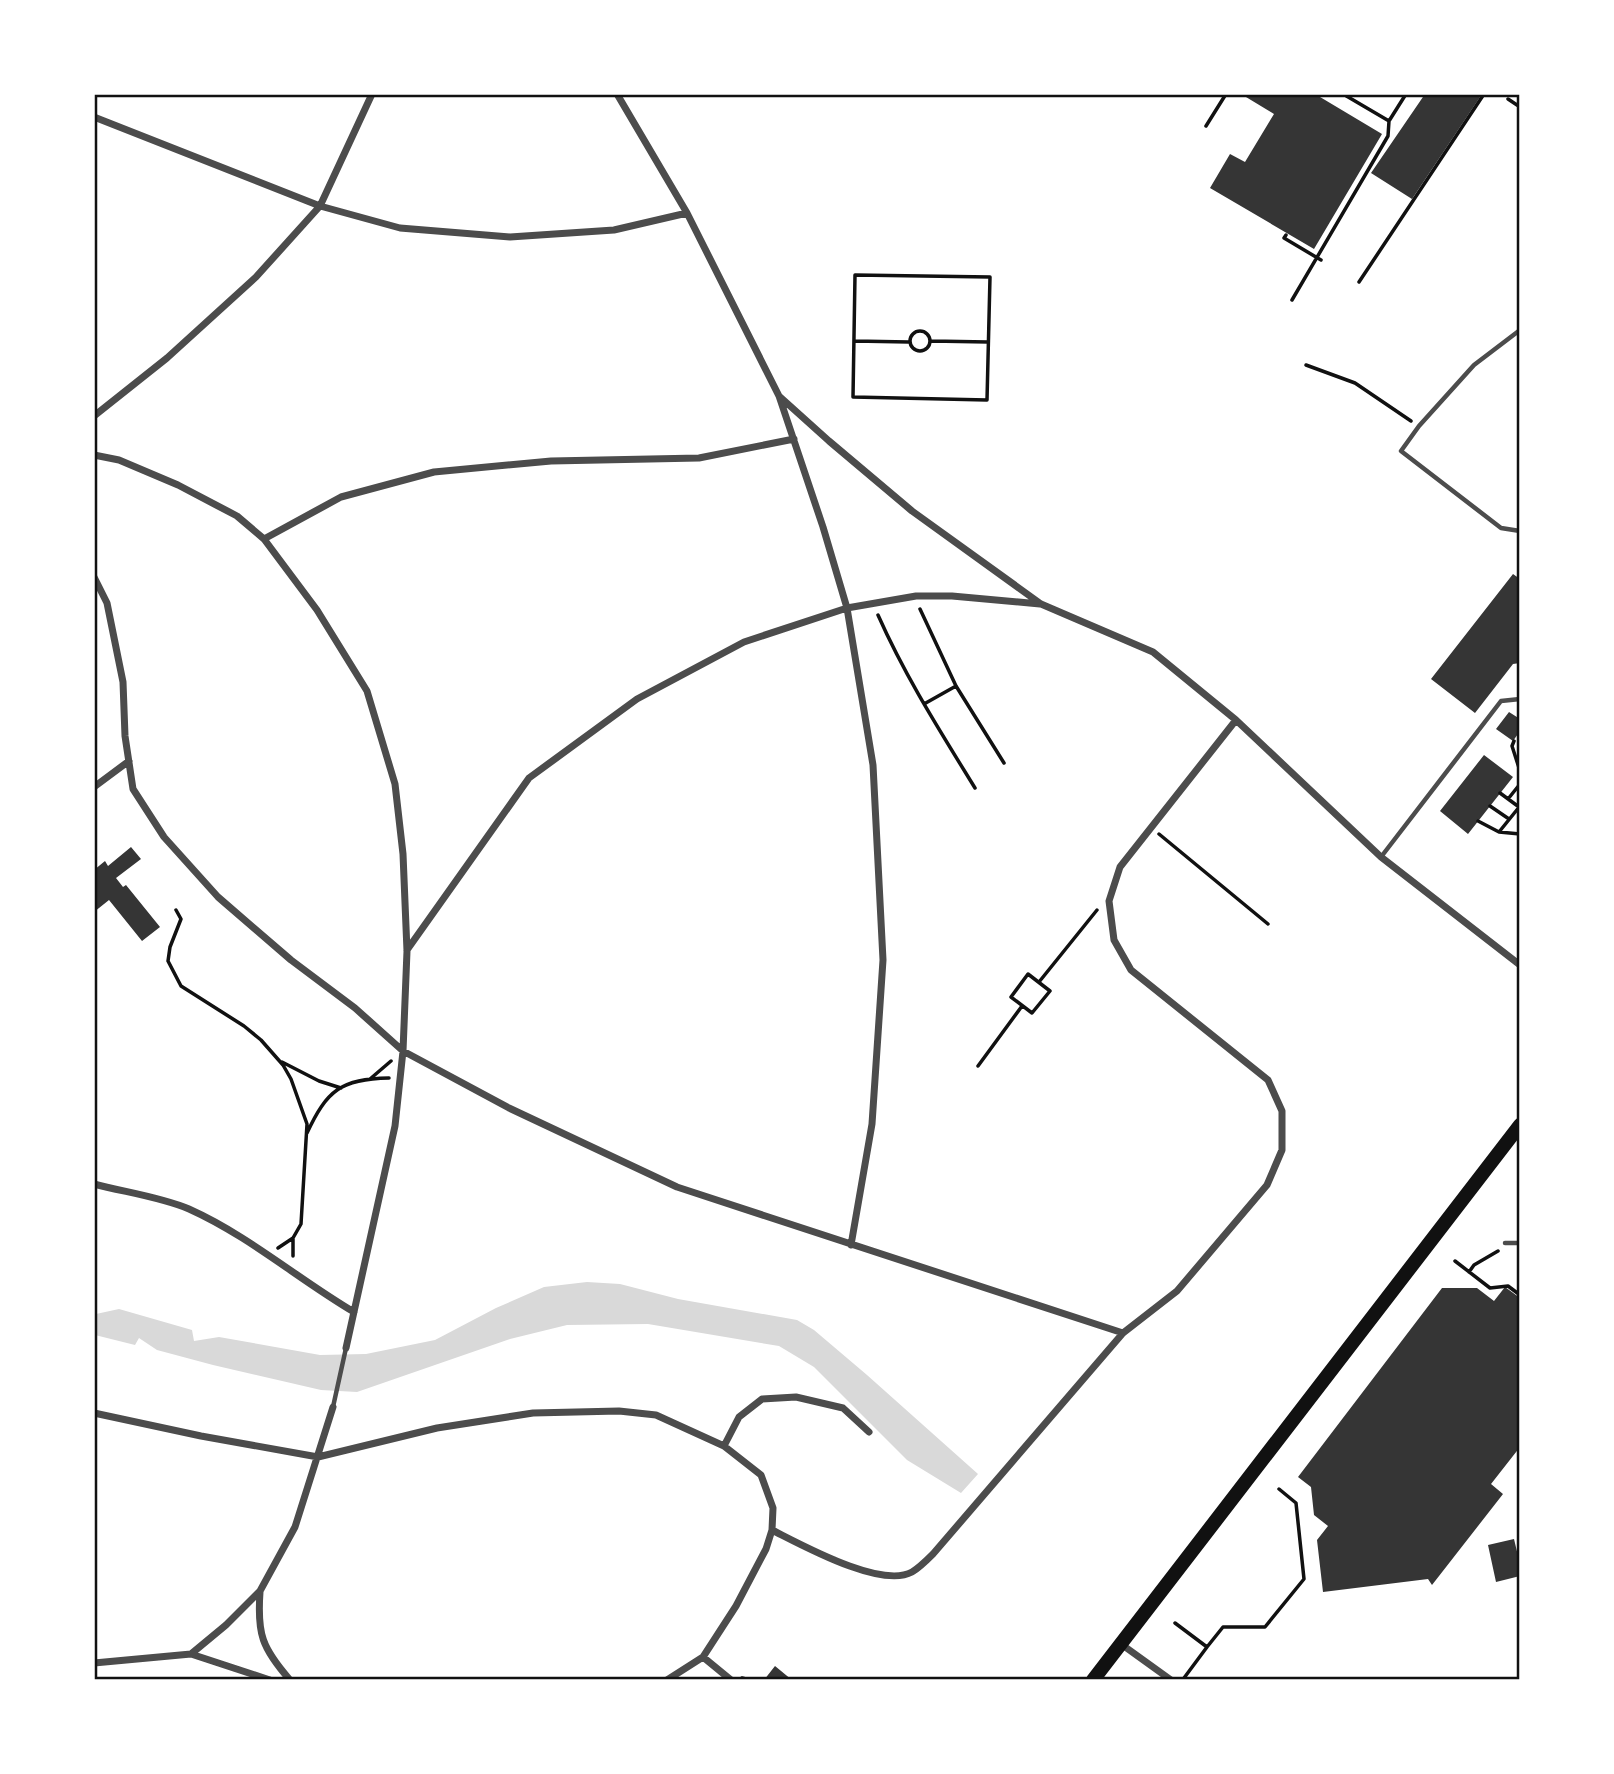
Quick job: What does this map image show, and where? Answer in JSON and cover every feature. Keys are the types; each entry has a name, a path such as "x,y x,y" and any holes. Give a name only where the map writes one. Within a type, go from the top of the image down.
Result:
{"main road":[{"path":"1093,1679 1520,1125"}],"street":[{"path":"94,416 167,358 256,277 320,206 372,94"},
{"path":"617,94 687,213 779,396 824,527 847,608 873,765 883,960 872,1124 850,1245"},
{"path":"94,117 320,206 400,228 510,237 614,230 687,213"},
{"path":"779,396 912,511 1041,604 1153,652 1236,720 1381,857 1520,965"},
{"path":"264,539 341,498 434,472 551,461 699,458 794,439"},
{"path":"94,454 119,460 178,485 237,516 264,539 317,610 367,691 395,784 403,855 407,951 403,1051 395,1126 346,1349"},
{"path":"94,577 107,603 123,682 125,736 133,789 164,837 218,897 291,960 355,1008 403,1051 509,1108 677,1186 1123,1333"},
{"path":"407,951 530,778 637,699 744,642 847,608 916,596 952,596 1041,604"},
{"path":"772,1530 835,1560 879,1576 911,1573 950,1535 1123,1333 1177,1291 1267,1185 1282,1150 1282,1111 1268,1080 1131,970 1115,940 1109,901 1120,867 1236,720"},
{"path":"94,787 129,761"},
{"path":"94,1184 186,1208 221,1225 354,1312"},
{"path":"724,1447 739,1417 762,1399 796,1398 843,1408 869,1432"},
{"path":"191,1654 226,1625 260,1591 295,1527 333,1407"},
{"path":"94,1413 201,1437 318,1457 437,1428 533,1413 619,1411 656,1415 724,1447 761,1475 773,1508 772,1530 766,1549 736,1606 703,1657 667,1679"},
{"path":"260,1591 258,1621 265,1644 270,1656 290,1679"},
{"path":"1121,1644 1171,1679"},
{"path":"94,1663 191,1654 270,1679"},
{"path":"703,1657 731,1679"}],"lane":[{"path":"1520,330 1474,365 1419,426 1401,451 1501,528 1520,531"},
{"path":"1381,857 1501,701 1520,699"},
{"path":"1505,1243 1520,1243"},
{"path":"333,1407 346,1349"}],"path":[{"path":"1206,126 1226,94"},
{"path":"1343,94 1389,121"},
{"path":"1292,300 1319,259 1388,136 1389,121 1406,94"},
{"path":"1359,282 1483,94"},
{"path":"1508,99 1520,107"},
{"path":"1286,235 1284,239 1304,248 1319,259"},
{"path":"855,275 989,278 988,342 987,400 853,397 855,275"},
{"path":"919,331 928,335 931,341 926,351 918,352 909,342 912,335 919,331"},
{"path":"854,341 909,342"},
{"path":"931,341 988,342"},
{"path":"1306,365 1355,383 1410,421"},
{"path":"916,596 921,615 956,686 1004,763"},
{"path":"873,604 923,704 975,788"},
{"path":"923,704 956,686"},
{"path":"1514,741 1512,746 1520,771"},
{"path":"1508,799 1520,784"},
{"path":"1499,832 1519,806 1500,793"},
{"path":"1490,806 1509,819"},
{"path":"1478,821 1499,832 1520,834"},
{"path":"1151,828 1268,924"},
{"path":"1039,982 1096,911 1109,901"},
{"path":"176,910 181,919 170,947 168,961 181,986 261,1040 279,1060 291,1080 307,1124 301,1224 293,1238 267,1253"},
{"path":"1028,974 1050,990 1032,1013 1022,1006 1011,997 1028,974"},
{"path":"978,1066 1022,1006"},
{"path":"370,1079 403,1051"},
{"path":"279,1060 308,1076 341,1088"},
{"path":"307,1135 328,1095 370,1079 400,1077"},
{"path":"1469,1272 1474,1265 1495,1254"},
{"path":"1455,1261 1490,1288 1508,1286 1520,1295"},
{"path":"1183,1679 1223,1627 1265,1627 1304,1579 1296,1503 1279,1489"},
{"path":"1175,1623 1207,1647"}],"shaded area":[{"path":"587,1282 620,1284 678,1299 797,1320 814,1330 867,1375 978,1474 961,1493 907,1460 814,1367 779,1346 648,1324 567,1325 510,1339 357,1392 321,1390 213,1365 157,1350 139,1338 135,1345 95,1335 94,1311 96,1314 119,1309 192,1330 194,1341 219,1337 320,1355 366,1354 435,1340 496,1308 544,1287"}],"building":[{"path":"1241,94 1315,94 1382,134 1314,249 1210,188 1230,154 1245,162 1274,114"},
{"path":"1425,94 1482,94 1412,199 1371,173"},
{"path":"1513,574 1520,579 1520,663 1513,664 1475,713 1431,679"},
{"path":"1509,712 1520,719 1520,731 1513,741 1496,729"},
{"path":"1484,755 1513,777 1468,834 1440,811"},
{"path":"131,847 141,859 116,878 123,887 126,885 160,927 142,941 109,900 94,912 94,870 105,861 108,866"},
{"path":"1505,1287 1520,1298 1520,1447 1491,1484 1503,1494 1432,1585 1428,1579 1323,1592 1317,1540 1328,1526 1314,1515 1311,1487 1298,1477 1442,1288 1477,1288 1494,1301"},
{"path":"1514,1539 1520,1576 1496,1582 1488,1545"},
{"path":"775,1666 792,1680 764,1680"}]}
